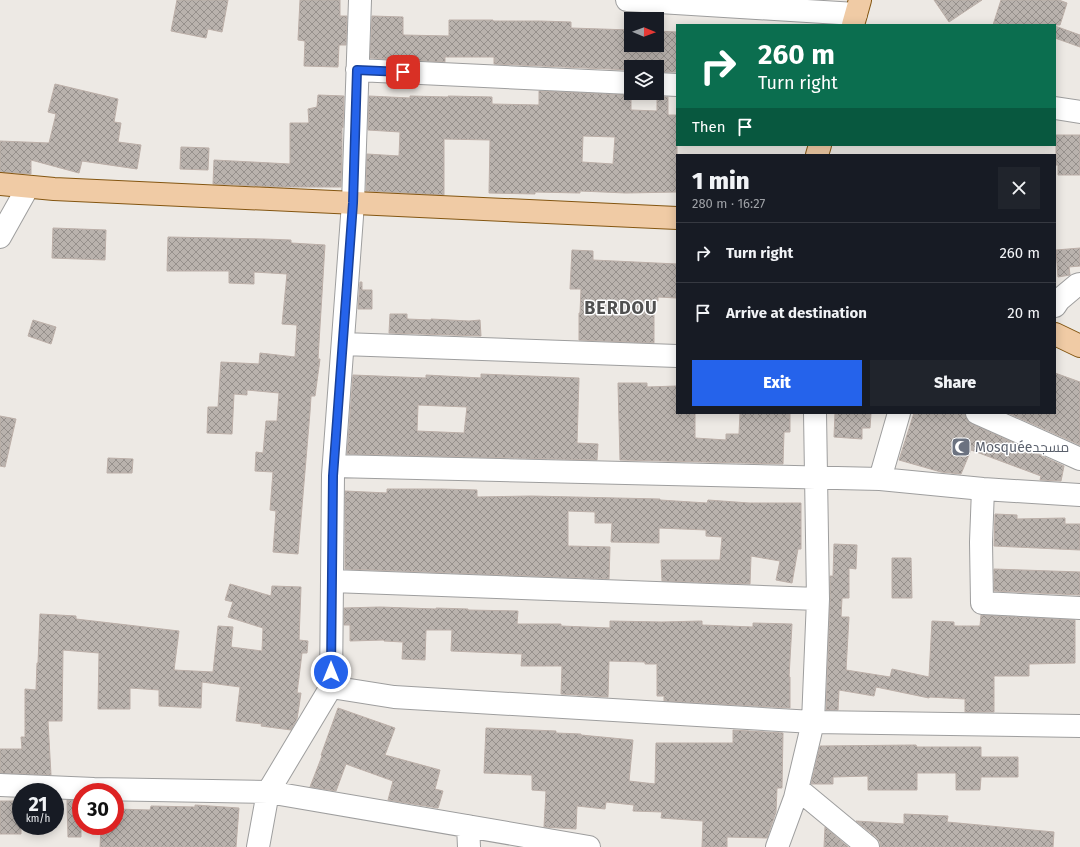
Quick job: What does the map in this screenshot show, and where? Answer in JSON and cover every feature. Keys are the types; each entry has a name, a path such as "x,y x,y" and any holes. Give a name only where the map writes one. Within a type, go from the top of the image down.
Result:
{"main road":[{"path":"0,184 70,190 676,218"},
{"path":"1056,334 1080,346"}],"street":[{"path":"258,847 268,792 331,687 334,466 353,203 360,0"},
{"path":"627,0 857,13"},
{"path":"357,70 624,83"},
{"path":"664,84 676,85"},
{"path":"1056,108 1080,112"},
{"path":"0,237 28,187"},
{"path":"1056,304 1059,300 1080,284"},
{"path":"343,344 676,356"},
{"path":"777,847 798,789 813,722 818,599 815,414"},
{"path":"880,479 899,414"},
{"path":"979,414 1080,459"},
{"path":"334,466 880,479 983,489 1080,495"},
{"path":"983,489 981,542 982,603 1080,608"},
{"path":"332,581 818,599"},
{"path":"331,687 394,697 813,722 1080,726"},
{"path":"0,785 94,789 268,792 469,837 589,847"},
{"path":"798,789 868,847"}],"building":[{"path":"177,0 228,0 222,32 208,29 206,38 171,31"},
{"path":"300,0 340,0 340,16 347,16 346,45 339,45 338,67 304,66 305,41 298,40"},
{"path":"934,0 982,0 949,22"},
{"path":"1001,0 1059,0 1067,3 1060,25 993,24"},
{"path":"372,16 403,17 403,35 449,36 449,20 571,22 571,28 624,30 624,52 664,52 664,31 676,32 676,72 664,72 664,60 624,60 624,70 494,64 494,57 445,57 445,62 370,58"},
{"path":"1056,26 1080,35 1080,47 1056,38"},
{"path":"55,84 118,99 114,122 121,123 118,142 141,145 137,169 82,161 79,173 31,160 31,174 0,172 0,141 49,143 56,114 48,112"},
{"path":"539,91 624,95 624,100 631,100 631,110 657,111 657,100 664,100 664,97 668,97 668,115 676,115 676,192 626,193 580,191 580,193 535,192 535,194 489,193 490,140 444,139 444,195 366,191 367,154 399,156 400,132 368,130 369,96 410,98 410,96 492,97 492,104 539,105","holes":["583,136 615,137 613,164 582,162"]},
{"path":"318,95 344,96 341,187 279,187 213,184 214,160 290,164 290,123 309,123 308,109 317,107"},
{"path":"1056,135 1080,135 1080,175 1058,175 1058,165 1056,165"},
{"path":"181,147 209,148 208,170 180,169"},
{"path":"53,228 106,230 105,260 52,258"},
{"path":"168,237 291,240 291,243 325,245 318,359 320,359 315,396 311,396 298,554 273,552 276,511 270,510 273,472 255,471 256,452 263,453 266,421 277,421 279,393 247,390 247,395 234,394 232,434 207,433 208,407 218,407 221,362 259,364 260,353 295,357 297,325 282,324 287,274 254,272 254,284 229,283 229,271 167,271"},
{"path":"1080,248 1080,266 1069,267 1070,275 1058,277 1056,250"},
{"path":"572,250 593,251 593,260 676,264 676,298 658,297 658,301 654,300 654,343 579,340 581,289 570,289"},
{"path":"360,282 362,282 362,290 372,290 372,309 358,309"},
{"path":"390,314 407,314 407,319 480,320 481,336 389,333"},
{"path":"33,320 56,327 51,344 28,336"},
{"path":"1056,373 1080,382 1080,445 1010,414 1056,414"},
{"path":"481,374 579,378 577,443 598,444 597,460 347,454 353,375 426,378 426,375 481,378","holes":["418,405 467,407 464,433 417,431"]},
{"path":"618,383 647,383 647,387 676,386 676,414 695,414 695,438 726,440 726,434 739,434 740,414 790,414 790,432 784,432 783,464 620,460"},
{"path":"835,414 871,414 870,428 862,428 862,439 834,437"},
{"name":"Mosquéeمسجد","path":"914,414 965,414 967,420 972,424 1064,466 1061,481 1040,480 1041,476 971,450 961,474 941,472 899,460"},
{"path":"0,416 16,419 5,467 0,466"},
{"path":"108,458 133,459 132,473 107,473"},
{"path":"387,489 477,490 477,497 531,496 660,499 707,503 708,500 749,503 801,503 801,549 798,549 792,583 776,580 780,561 751,556 750,584 662,581 661,560 720,560 722,537 706,536 706,530 659,528 659,543 611,542 612,523 595,523 595,512 568,511 568,546 610,547 609,579 345,569 345,491 387,493"},
{"path":"995,514 1017,515 1017,519 1065,518 1065,524 1080,524 1080,550 994,546"},
{"path":"834,544 857,545 856,569 849,568 849,598 842,598 841,617 849,617 846,670 890,677 892,669 929,677 932,621 954,622 954,626 980,626 981,615 1075,620 1075,663 1029,664 1029,676 994,676 994,712 965,712 965,699 929,698 876,687 874,696 839,690 838,710 826,710 830,576 833,576"},
{"path":"892,558 911,558 912,598 892,598"},
{"path":"994,569 1080,572 1080,595 994,591"},
{"path":"230,584 271,596 272,586 301,587 299,640 308,641 307,653 302,653 297,693 301,693 297,719 291,730 261,726 262,724 236,721 240,687 202,682 201,708 159,706 159,690 130,688 130,709 98,709 99,653 63,650 62,721 48,721 51,775 0,773 0,749 22,749 21,737 25,737 25,689 36,690 40,614 76,616 76,619 179,631 174,670 213,672 218,626 233,627 231,647 262,651 263,628 228,617 233,602 225,600"},
{"path":"380,607 518,611 517,624 561,624 561,626 610,628 610,621 702,621 702,625 753,627 753,623 792,624 789,677 790,708 664,701 664,696 657,696 657,664 645,664 645,662 609,661 608,697 561,694 562,666 521,666 522,654 451,651 452,630 426,630 425,660 402,659 403,642 384,640 350,641 350,625 344,625 344,608"},
{"path":"338,708 395,728 385,755 440,770 435,789 443,791 438,808 388,800 393,781 346,764 336,791 310,787"},
{"path":"486,728 556,731 556,733 581,734 633,740 629,781 655,784 656,743 733,743 733,730 783,733 782,788 777,788 776,812 767,838 727,837 727,847 702,847 703,821 661,818 662,812 633,811 634,805 606,802 605,809 577,806 576,829 544,827 546,791 532,790 532,775 484,773"},
{"path":"916,745 917,747 981,747 981,757 1018,757 1018,777 981,777 980,790 956,790 956,773 917,773 917,790 868,790 868,776 833,777 833,784 811,784 820,746"},
{"path":"67,800 72,800 72,835 81,835 81,837 68,837"},
{"path":"0,801 12,801 12,834 0,834"},
{"path":"195,805 239,808 236,847 100,847 101,835 124,835 124,809 150,810 151,806 195,807"},
{"path":"904,814 948,816 947,822 1054,832 1053,847 880,847 880,842 876,837 856,821 904,824"},
{"path":"825,827 848,847 824,847"}],"place":[{"name":"Mosquéeمسجد","path":"961,447"}],"district":[{"name":"BERDOU","path":"621,308"}],"route":[{"path":"331,672 333,476 353,203 357,70 403,72"}]}
